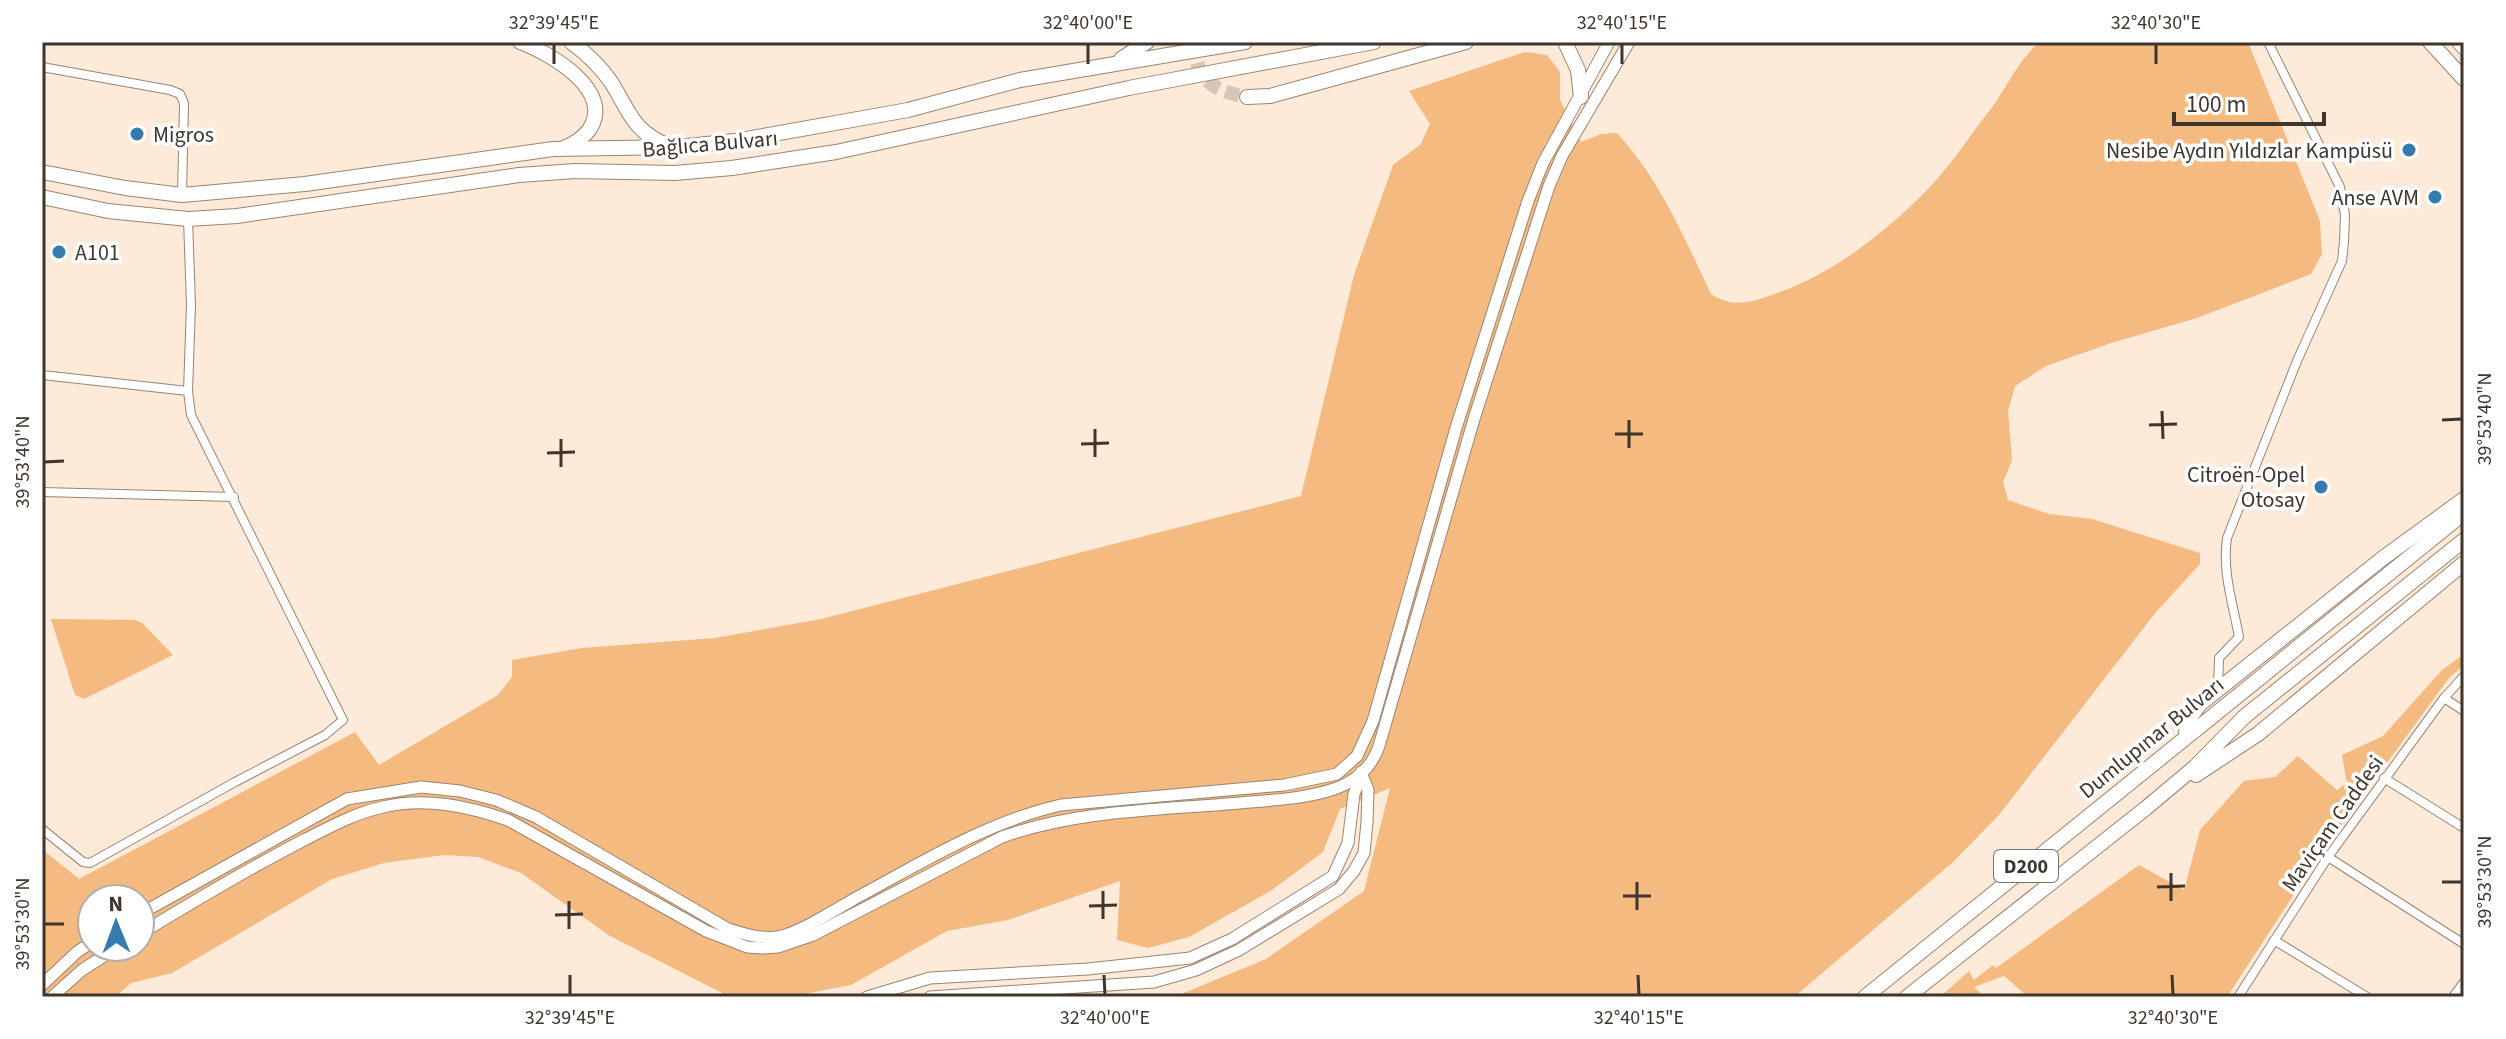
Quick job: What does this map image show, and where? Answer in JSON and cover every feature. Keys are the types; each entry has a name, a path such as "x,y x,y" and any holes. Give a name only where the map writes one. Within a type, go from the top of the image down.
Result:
{"main road":[{"path":"520,42 553,57 589,90 595,101 595,118 585,135 574,144 553,149"},
{"path":"571,42 600,68 633,122 648,135 673,147"},
{"path":"1104,66 1127,56 1147,42"},
{"name":"Bağlıca Bulvarı","path":"42,172 182,195 305,184 553,149 673,147 735,141 908,110 1020,80 1245,42"},
{"name":"Bağlıca Bulvarı","path":"42,197 108,211 188,219 237,216 519,175 575,171 675,173 758,164 836,152 1129,88 1374,42"},
{"path":"1247,97 1270,96 1466,42"},
{"path":"1565,42 1578,70 1581,97"},
{"path":"2430,42 2464,79"},
{"path":"2459,42 2464,48"},
{"path":"2186,735 2187,722 2192,713 2218,689 2383,558 2464,499"},
{"name":"Dumlupınar Bulvarı","path":"1865,997 2464,513"},
{"name":"Dumlupınar Bulvarı","path":"1907,997 2146,808 2195,767 2244,717 2464,540"},
{"path":"2146,808 2258,734 2464,563"}],"street":[{"path":"156,905 347,799 421,787 460,791 496,800 536,817 728,929 754,937 778,937 814,921 964,839 1034,811 1061,805 1284,785 1337,774 1357,756 1373,721 1456,428 1528,201 1543,163 1609,42"},
{"path":"867,997 875,992 930,978 1088,969 1190,958 1232,939 1333,876 1348,843 1354,794 1362,774 1376,757 1474,419 1549,186 1562,156 1629,42"},
{"path":"2218,689 2219,658 2239,637 2224,559 2227,538 2297,361 2342,261 2344,242 2345,215 2340,187 2268,42"},
{"path":"42,67 180,94 184,103 182,195"},
{"path":"42,829 83,862 90,863 325,735 343,720 191,415 188,391 191,305 188,219"},
{"path":"42,375 188,391"},
{"path":"42,492 234,497"},
{"name":"Maviçam Caddesi","path":"2238,997 2328,857 2444,698 2464,676"},
{"path":"2444,698 2464,711"},
{"path":"930,997 1154,982 1196,970 1239,950 1339,889 1354,871 1364,853 1368,790 1357,756"},
{"path":"156,925 273,856 353,815 382,807 420,803 474,808 508,820 706,931 747,947 778,947 813,935 1002,837 1033,826 1070,818 1291,798 1337,788 1362,774"},
{"path":"2384,778 2464,828"},
{"path":"2328,857 2464,944"},
{"path":"2274,940 2367,997"},
{"path":"42,985 76,953"},
{"path":"52,997 93,963"},
{"path":"2453,997 2464,982"},
{"path":"2346,997 2351,987"}],"shaded area":[{"path":"2040,42 2248,42 2320,221 2322,254 2311,274 2197,318 2046,366 2015,386 2008,411 2012,460 2003,482 2008,500 2049,514 2092,519 2200,553 2200,564 2156,612 1999,815 1953,862 1794,997 1174,997 1266,959 1364,891 1390,788 1340,809 1323,852 1272,890 1189,937 1148,948 1117,940 1120,881 1008,920 947,931 851,985 804,994 730,997 610,936 521,873 478,857 444,855 384,863 332,879 172,973 131,983 115,997 42,997 42,849 79,879 355,732 379,765 498,695 512,677 512,660 582,648 715,638 821,619 1301,496 1354,275 1393,165 1420,145 1430,124 1409,91 1525,52 1547,55 1560,72 1560,100 1581,142 1601,134 1617,133 1659,190 1711,294 1737,303 1801,284 1860,248 1896,219 1946,168 2020,64"},
{"path":"51,619 135,620 142,623 173,655 84,699 75,695"},
{"path":"2464,654 2464,665 2449,678 2321,853 2227,997 2028,997 2004,976 1974,987 1984,997 1940,997 1969,971 1974,980 1993,965 1996,968 2139,865 2184,890 2200,830 2244,781 2275,777 2298,756 2337,790 2347,783 2342,755 2383,736 2442,670"}],"tunnel":[{"path":"1196,42 1198,66 1208,82 1247,97"}],"place":[{"name":"Migros","path":"137,134"},
{"name":"Nesibe Aydın Yıldızlar Kampüsü","path":"2409,150"},
{"name":"Anse AVM","path":"2435,197"},
{"name":"A101","path":"59,252"},
{"name":"Citroën-Opel Otosay","path":"2321,487"}]}
